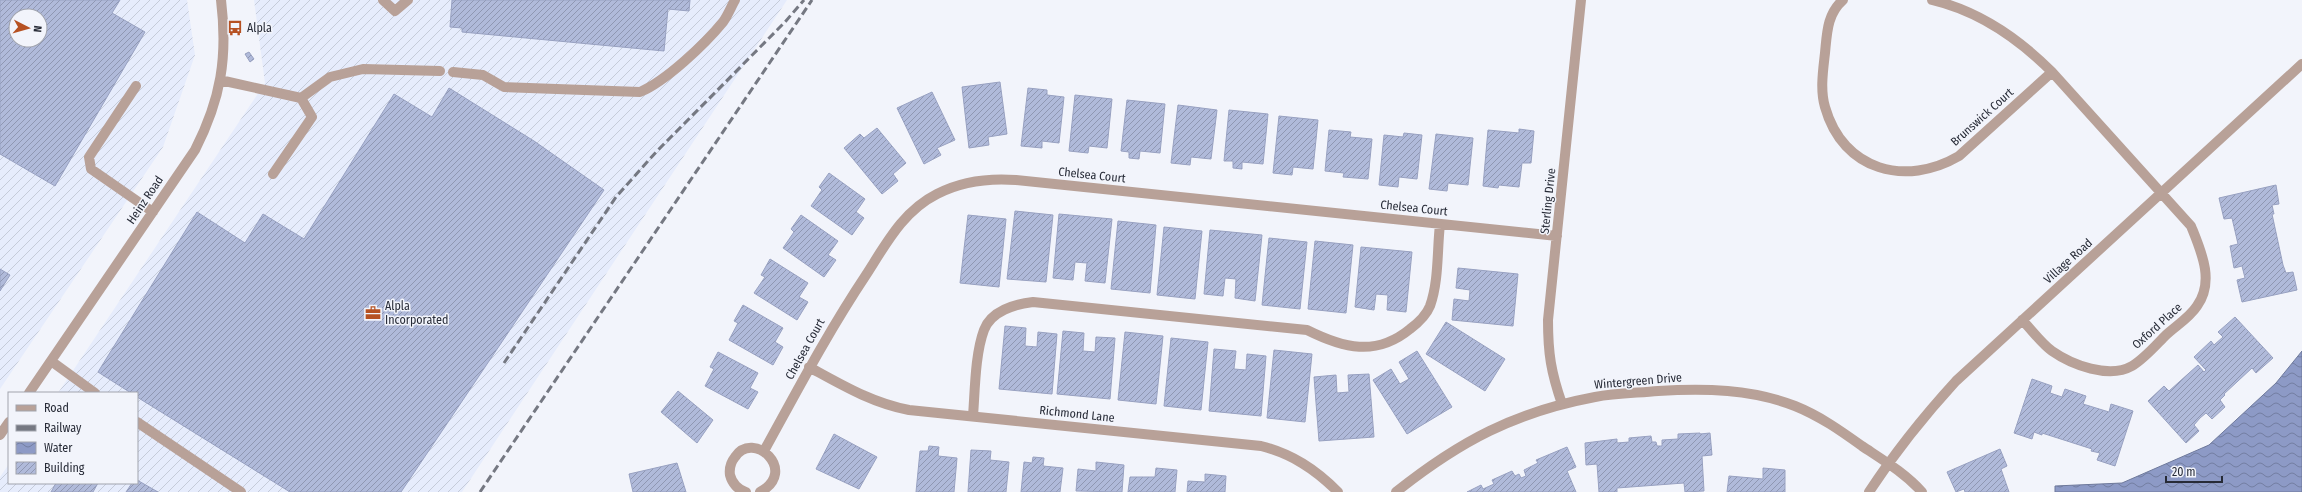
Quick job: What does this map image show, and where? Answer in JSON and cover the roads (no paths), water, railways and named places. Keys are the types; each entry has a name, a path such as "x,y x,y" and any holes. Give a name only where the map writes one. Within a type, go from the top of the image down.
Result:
{"street":[{"name":"Heinz Road","path":"30,392 195,150 208,123 220,80 224,56 225,33 221,0"},
{"path":"384,0 394,11 408,0"},
{"path":"453,72 483,75 504,87 640,92 650,88 695,52 723,21 735,0"},
{"name":"Sterling Drive","path":"1562,404 1551,372 1548,348 1548,320 1582,0"},
{"name":"Brunswick Court","path":"1843,0 1833,11 1828,25 1822,88 1824,106 1830,123 1840,139 1853,152 1868,162 1890,170 1908,172 1926,170 1943,165 1959,156 2052,72"},
{"path":"1932,0 1977,16 2006,32 2034,54 2162,192"},
{"name":"Village Road","path":"1869,492 1887,463 1919,421 1956,381 2302,64"},
{"path":"301,98 330,77 363,69 440,72"},
{"path":"220,80 301,98 312,117 274,174"},
{"path":"136,86 89,157 88,164 91,169 153,212"},
{"name":"Chelsea Court","path":"764,451 832,326 899,224 936,194 975,181 999,178 1557,236"},
{"name":"Oxford Place","path":"2022,320 2051,350 2068,360 2104,372 2119,371 2133,366 2191,313 2197,307 2206,292 2206,273 2199,246 2191,226 2162,192"},
{"path":"973,416 980,346 984,329 995,316 1019,304 1033,302 1307,330 1335,343 1354,347 1373,346 1392,342 1420,322 1429,307 1433,292 1440,224"},
{"path":"51,361 94,392"},
{"name":"Richmond Lane","path":"809,367 862,396 886,406 1261,446 1277,450 1303,462 1338,492"},
{"name":"Wintergreen Drive","path":"1396,492 1444,456 1473,438 1532,412 1597,396 1671,390 1733,391 1765,396 1795,406 1824,420 1913,482 1922,492"},
{"path":"0,435 8,423"},
{"path":"138,423 241,492"},
{"path":"746,492 734,484 730,474 731,464 736,455 744,449 754,448 764,451 771,458 775,467 774,477 769,486 760,492"}],"water":[{"path":"2302,351 2302,492 2055,492 2055,486 2122,483 2209,445 2276,383"}],"railway":[{"path":"504,363 616,197 657,151 785,22 804,0"},
{"path":"480,492 812,0"}],"place":[{"name":"Alpla","path":"235,28"},
{"name":"Alpla Incorporated","path":"373,313"}]}
